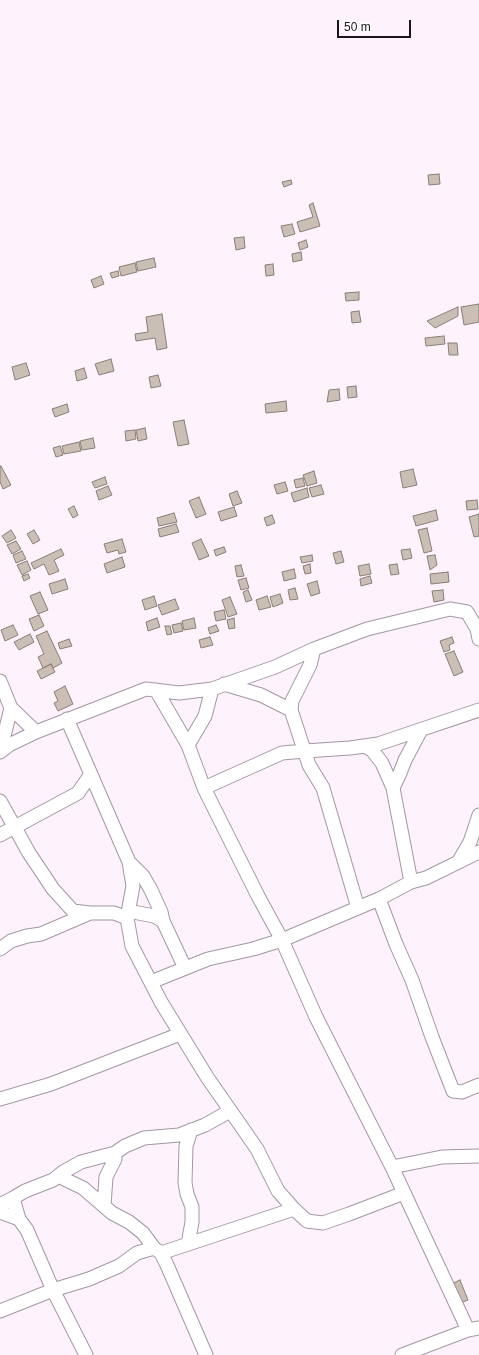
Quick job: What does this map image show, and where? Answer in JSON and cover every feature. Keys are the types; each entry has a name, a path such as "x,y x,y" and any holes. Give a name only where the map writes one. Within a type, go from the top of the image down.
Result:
{"street":[{"path":"0,752 9,745 36,732 146,689 179,693 218,686 275,667 314,649 367,629 450,609 467,612 476,629 479,639"},
{"path":"314,649 310,665 292,701 292,710 309,765 323,788 358,908"},
{"path":"0,681 12,708 36,732"},
{"path":"218,686 261,695 292,710"},
{"path":"188,745 205,716 218,686"},
{"path":"156,690 188,745 204,788 258,896 282,940 316,1016 404,1193 474,1329 402,1355"},
{"path":"0,752 12,708"},
{"path":"204,788 282,753 327,750 378,744 479,710"},
{"path":"67,720 128,862 133,886 127,915 132,946 161,1002 180,1034 207,1077 257,1149 278,1191 294,1209 308,1221 323,1223 404,1193"},
{"path":"393,788 420,730"},
{"path":"364,746 372,750 382,763 393,788 411,882"},
{"path":"78,793 91,774"},
{"path":"0,835 78,793 98,792"},
{"path":"0,801 29,853 53,889 73,910 90,913 154,916 163,921"},
{"path":"459,861 470,842 479,815"},
{"path":"151,982 208,958 253,949 282,940 379,899 411,882 426,878 479,852"},
{"path":"128,862 143,876 161,912 163,921 185,968"},
{"path":"379,899 396,944 412,980 453,1091 462,1092 479,1085"},
{"path":"0,949 11,941 27,936 41,934 90,913"},
{"path":"0,1098 51,1084 180,1034"},
{"path":"0,1205 25,1191 53,1180 63,1172 81,1162 115,1153 125,1146 144,1138 179,1134 191,1130 205,1125 230,1111"},
{"path":"188,1244 192,1222 192,1207 187,1194 185,1176 186,1146 191,1130"},
{"path":"104,1206 106,1177 115,1159 115,1153"},
{"path":"392,1167 442,1157 479,1156"},
{"path":"58,1176 83,1188 112,1213 129,1222 143,1233 158,1250 167,1264 203,1354"},
{"path":"13,1198 19,1219 27,1230 53,1290 86,1355"},
{"path":"0,1311 53,1290 89,1279 119,1266 137,1253 188,1244 294,1209"},
{"path":"0,1212 19,1219"}],"building":[{"path":"439,174 440,184 429,185 428,175"},
{"path":"291,180 292,184 284,187 282,182"},
{"path":"313,203 320,226 300,232 297,222 313,217 309,205"},
{"path":"292,224 295,234 284,237 281,226"},
{"path":"244,237 245,248 236,250 234,238"},
{"path":"306,240 308,247 300,250 298,243"},
{"path":"301,252 302,260 293,262 292,254"},
{"path":"154,258 156,267 138,271 136,262"},
{"path":"135,263 137,272 121,276 119,267"},
{"path":"273,264 274,275 266,276 265,265"},
{"path":"118,271 119,276 112,278 110,273"},
{"path":"101,276 104,284 94,288 91,280"},
{"path":"359,292 359,300 346,301 345,293"},
{"path":"479,304 479,322 464,325 461,307"},
{"path":"458,307 458,316 435,328 427,321"},
{"path":"359,311 361,322 352,323 351,312"},
{"path":"162,314 167,348 157,350 155,338 136,341 135,334 148,332 146,317"},
{"path":"444,336 445,344 426,346 425,338"},
{"path":"448,343 457,343 458,355 449,355"},
{"path":"111,359 114,371 99,375 95,364"},
{"path":"26,363 30,375 15,380 12,367"},
{"path":"84,368 87,378 77,381 75,371"},
{"path":"158,375 161,386 151,388 149,377"},
{"path":"356,386 357,397 348,398 347,387"},
{"path":"339,389 340,400 327,402 329,390"},
{"path":"286,401 287,411 266,413 265,404"},
{"path":"67,404 69,412 55,417 52,409"},
{"path":"184,420 189,444 178,446 173,422"},
{"path":"145,428 147,439 138,441 136,430"},
{"path":"135,430 136,439 126,441 125,431"},
{"path":"93,438 95,448 82,450 80,441"},
{"path":"79,442 81,451 64,454 62,446"},
{"path":"60,446 63,455 56,457 53,448"},
{"path":"0,466 11,485 3,489 0,482"},
{"path":"413,469 417,485 403,488 400,472"},
{"path":"314,471 317,483 307,486 303,475"},
{"path":"105,477 107,484 95,488 92,482"},
{"path":"303,478 305,486 296,488 294,480"},
{"path":"285,482 288,491 277,494 274,485"},
{"path":"321,485 324,494 312,497 309,488"},
{"path":"108,486 112,495 99,500 96,491"},
{"path":"307,488 309,497 294,502 291,493"},
{"path":"237,491 242,503 233,506 229,494"},
{"path":"199,497 206,514 196,518 189,501"},
{"path":"477,500 478,509 467,510 466,501"},
{"path":"74,506 78,515 73,518 68,509"},
{"path":"234,507 237,516 221,521 218,512"},
{"path":"436,510 438,520 416,526 413,516"},
{"path":"174,513 177,522 159,526 157,518"},
{"path":"479,514 479,536 474,537 469,517"},
{"path":"272,515 275,523 267,526 264,518"},
{"path":"176,524 179,532 160,537 158,529"},
{"path":"427,528 432,551 424,553 418,530"},
{"path":"11,530 16,538 7,543 2,536"},
{"path":"34,530 40,540 33,544 27,534"},
{"path":"122,539 126,552 119,554 118,550 107,553 104,544"},
{"path":"201,539 209,556 199,560 192,543"},
{"path":"16,541 21,549 12,554 7,545"},
{"path":"224,547 226,552 216,556 214,550"},
{"path":"61,549 64,555 54,560 59,571 49,575 44,564 34,569 31,563"},
{"path":"410,549 412,558 403,560 401,550"},
{"path":"22,551 26,559 16,563 13,555"},
{"path":"341,551 344,562 336,564 333,553"},
{"path":"312,555 313,561 302,563 300,557"},
{"path":"435,555 437,565 430,570 427,556"},
{"path":"122,557 125,567 107,573 104,564"},
{"path":"27,561 31,570 22,575 17,565"},
{"path":"310,564 311,573 305,574 303,566"},
{"path":"369,564 371,574 360,576 358,566"},
{"path":"397,564 399,574 391,575 389,565"},
{"path":"241,565 244,576 237,577 235,566"},
{"path":"294,569 296,578 284,581 282,572"},
{"path":"448,572 449,582 431,584 430,574"},
{"path":"28,574 30,578 24,581 22,576"},
{"path":"370,576 372,583 361,586 360,579"},
{"path":"246,578 249,588 241,590 238,580"},
{"path":"65,579 68,589 52,594 49,584"},
{"path":"317,581 320,593 311,596 307,584"},
{"path":"295,588 298,599 290,600 288,590"},
{"path":"248,590 252,600 246,602 243,592"},
{"path":"443,590 444,600 434,602 432,591"},
{"path":"40,592 48,610 38,614 30,596"},
{"path":"280,594 283,603 273,607 270,597"},
{"path":"154,596 157,606 145,610 142,600"},
{"path":"267,596 271,607 259,610 256,600"},
{"path":"230,597 237,614 228,617 222,600"},
{"path":"175,599 179,609 162,615 158,605"},
{"path":"224,610 226,619 216,621 214,612"},
{"path":"39,615 44,626 34,631 29,619"},
{"path":"157,618 160,627 148,631 146,622"},
{"path":"194,618 196,628 184,630 182,621"},
{"path":"234,618 235,628 229,629 227,620"},
{"path":"181,623 183,631 174,633 172,625"},
{"path":"13,625 18,635 5,641 1,630"},
{"path":"216,625 219,631 210,634 208,628"},
{"path":"165,626 170,626 172,634 167,635"},
{"path":"47,631 62,663 53,668 51,664 43,668 38,657 44,654 36,636"},
{"path":"30,634 34,642 19,650 14,642"},
{"path":"210,637 213,645 201,648 199,640"},
{"path":"452,637 454,643 449,645 450,650 444,652 440,641"},
{"path":"69,639 72,646 60,649 58,643"},
{"path":"454,651 463,672 454,676 445,654"},
{"path":"51,664 55,672 41,679 37,671"},
{"path":"65,686 73,704 58,711 54,703 58,701 54,692"},
{"path":"460,1280 468,1300 457,1304 449,1285"}]}
